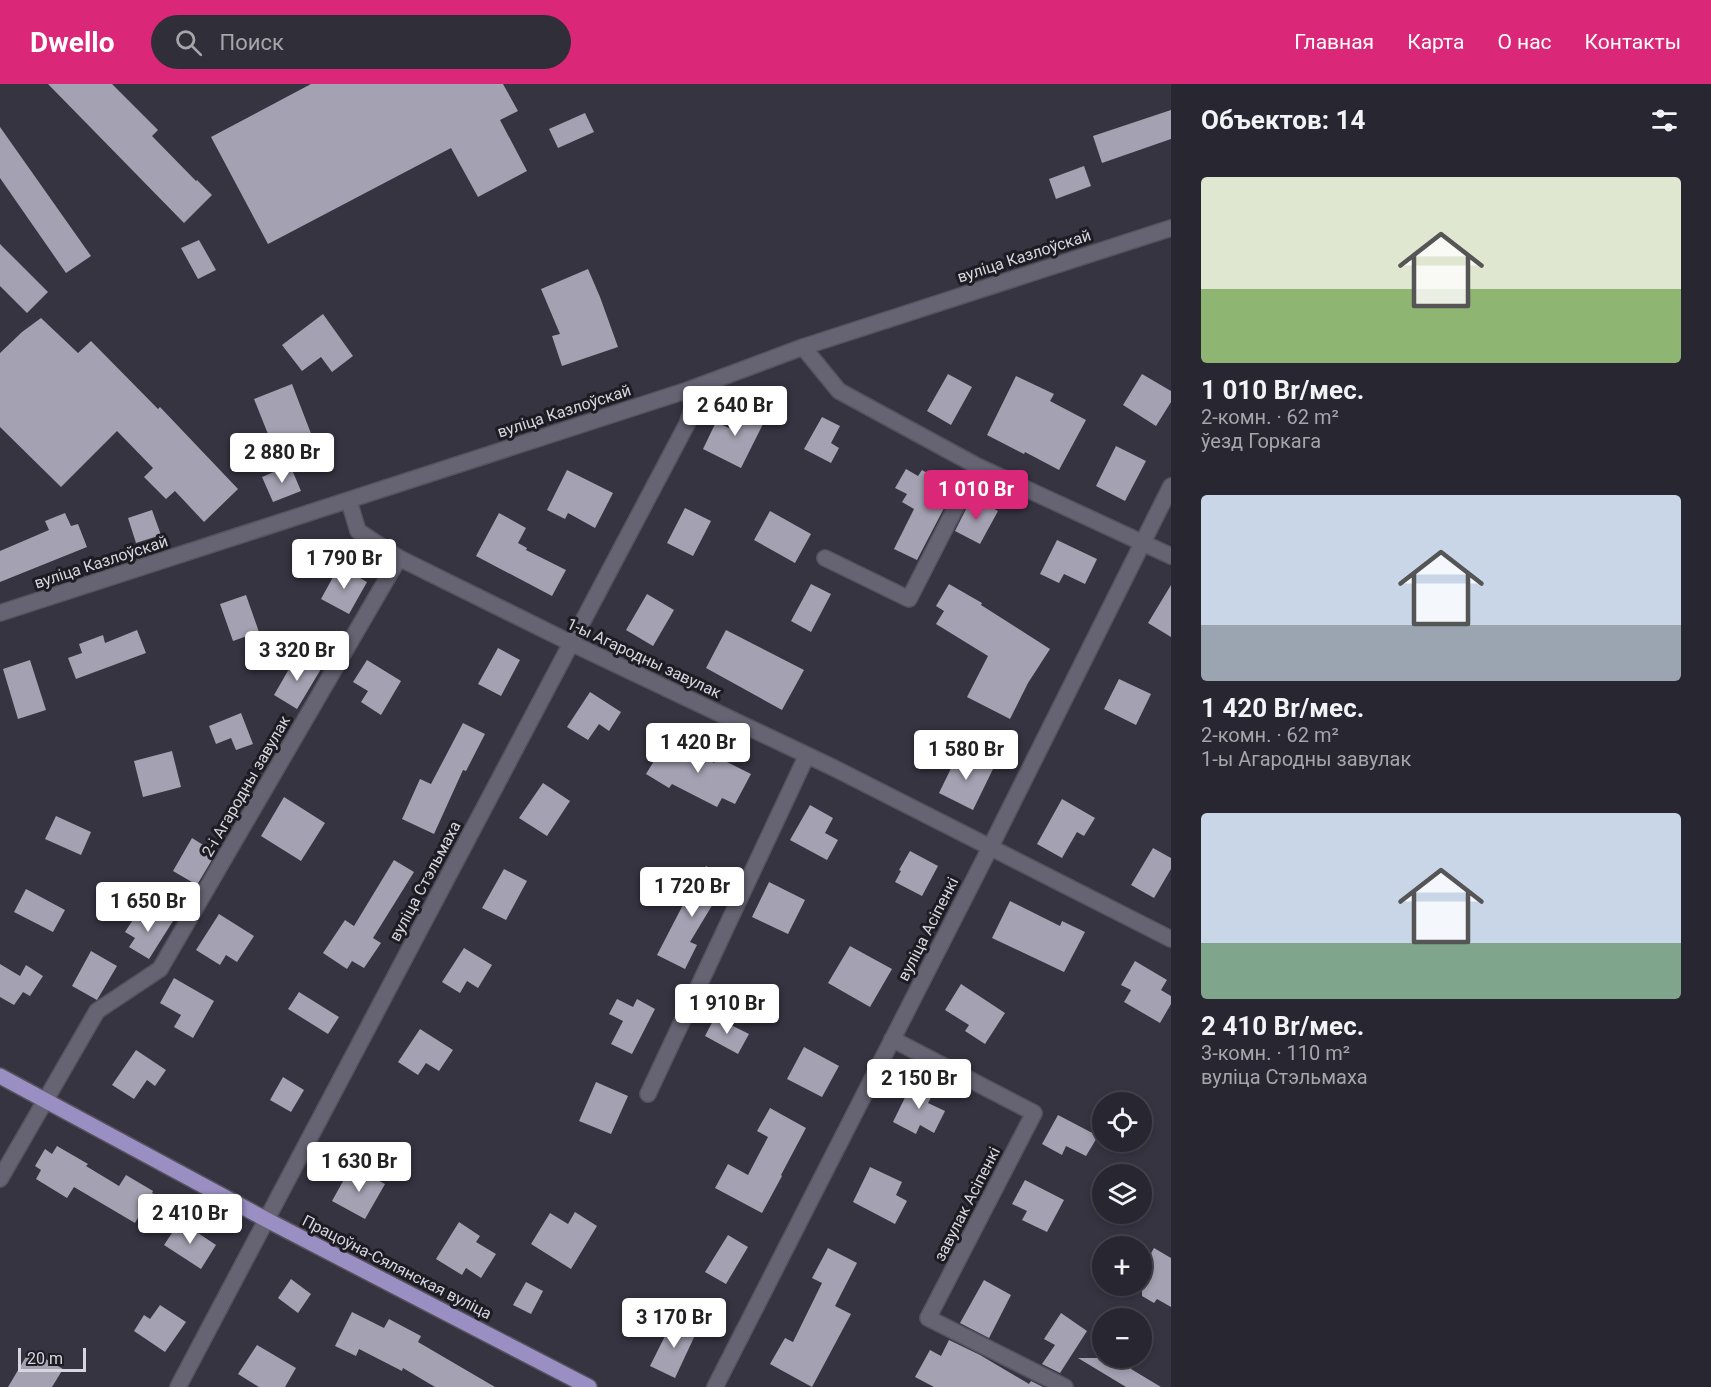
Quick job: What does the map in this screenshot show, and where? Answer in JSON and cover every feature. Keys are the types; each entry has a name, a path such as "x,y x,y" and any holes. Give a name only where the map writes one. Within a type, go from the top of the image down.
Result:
{"main road":[{"name":"Працоўна-Сялянская вуліца","path":"0,1076 267,1220 589,1387"}],"street":[{"name":"вуліца Казлоўскай","path":"0,613 688,390 802,347 1171,228"},
{"path":"802,347 839,391 977,466 1171,556"},
{"name":"вуліца Стэльмаха","path":"178,1387 687,424 693,406 688,390"},
{"path":"825,558 909,599 977,466"},
{"name":"вуліца Асіпенкі","path":"715,1387 990,848 1171,486"},
{"name":"1-ы Агародны завулак","path":"349,501 358,531 399,558 807,755 1171,939"},
{"name":"2-і Агародны завулак","path":"0,1179 97,1011 160,969 399,558"},
{"path":"648,1094 807,755"},
{"name":"завулак Асіпенкі","path":"892,1039 1034,1113 928,1318 1065,1387"}],"building":[{"path":"48,84 112,84 158,130 152,136 212,195 184,223"},
{"path":"311,84 503,84 518,111 500,120 527,171 478,197 451,148 268,244 211,137"},
{"path":"1171,110 1171,139 1102,163 1093,136"},
{"path":"585,113 594,132 558,148 549,129"},
{"path":"0,127 91,256 66,273 0,178"},
{"path":"1084,166 1091,186 1056,199 1049,179"},
{"path":"199,240 216,270 198,279 181,248"},
{"path":"0,244 48,292 27,313 0,286"},
{"path":"588,269 618,347 562,366 552,336 560,334 541,289"},
{"path":"323,314 353,356 332,372 321,357 302,371 282,345"},
{"path":"41,318 78,353 91,341 158,409 160,407 238,489 204,522 175,491 166,499 144,477 153,468 117,431 61,487 0,427 0,353"},
{"path":"948,374 972,387 951,425 927,411"},
{"path":"1142,374 1171,391 1171,402 1156,426 1123,405"},
{"path":"1016,376 1054,394 1050,401 1086,420 1059,470 987,435"},
{"path":"292,384 315,444 278,459 254,399"},
{"path":"740,406 766,418 741,468 703,449 716,422 729,428"},
{"path":"822,417 840,426 831,443 839,448 831,463 804,449"},
{"path":"1116,446 1146,461 1125,501 1096,486"},
{"path":"290,465 301,491 273,502 262,477"},
{"path":"906,469 918,476 922,470 954,489 917,560 894,549 914,509 902,502 907,494 895,488"},
{"path":"567,470 613,493 595,528 568,513 565,519 547,510"},
{"path":"971,499 976,502 977,499 998,511 980,544 955,531"},
{"path":"685,508 711,521 693,556 667,543"},
{"path":"152,510 161,535 136,543 128,518"},
{"path":"770,511 811,534 795,563 754,540"},
{"path":"65,513 71,526 78,524 87,547 0,582 0,551 49,530 45,521"},
{"path":"499,513 526,528 518,543 527,548 526,550 566,570 552,596 476,556"},
{"path":"1057,540 1097,559 1085,584 1064,574 1059,583 1040,574"},
{"path":"339,566 367,582 349,614 321,599"},
{"path":"811,584 831,594 811,632 791,621"},
{"path":"949,584 982,603 981,605 1050,649 1028,683 1010,719 967,697 988,656 936,624 944,611 936,606"},
{"path":"1171,585 1171,637 1148,623"},
{"path":"647,594 674,610 653,646 626,630"},
{"path":"246,595 259,632 233,641 220,604"},
{"path":"137,630 146,653 76,679 68,658 82,653 79,644 103,635 105,643"},
{"path":"726,630 804,670 782,710 706,668"},
{"path":"498,648 520,660 501,696 478,684"},
{"path":"297,655 321,669 297,709 274,695"},
{"path":"30,660 46,710 18,719 3,669"},
{"path":"367,660 401,681 381,715 361,702 368,691 353,682"},
{"path":"1119,679 1151,694 1136,725 1104,709"},
{"path":"590,692 621,712 609,731 599,724 588,740 567,727"},
{"path":"241,713 253,744 236,750 231,738 216,744 209,726"},
{"path":"463,723 485,734 466,771 463,770 434,834 402,819 420,779 431,784"},
{"path":"670,735 714,763 717,757 751,774 735,804 722,798 717,807 672,784 669,788 646,774"},
{"path":"172,751 181,787 143,797 134,761"},
{"path":"959,752 993,769 973,810 939,793"},
{"path":"543,783 570,801 547,836 519,818"},
{"path":"284,797 325,823 301,861 261,836"},
{"path":"1062,799 1095,818 1084,836 1077,832 1062,858 1037,844"},
{"path":"810,805 833,818 825,833 838,840 827,860 790,840"},
{"path":"56,816 91,832 81,855 45,839"},
{"path":"192,838 216,853 197,885 173,871"},
{"path":"1153,848 1171,858 1171,869 1154,898 1131,885"},
{"path":"910,851 938,866 922,896 895,882"},
{"path":"394,860 414,872 373,938 381,943 364,968 352,961 347,969 323,953 345,920 354,926"},
{"path":"706,866 728,879 690,942 697,945 685,969 657,955"},
{"path":"504,869 527,881 506,920 482,908"},
{"path":"769,882 805,900 788,934 752,917"},
{"path":"26,889 65,910 53,932 14,912"},
{"path":"1010,901 1060,926 1062,921 1085,932 1064,972 992,938"},
{"path":"155,910 173,921 149,959 129,947 135,938 125,932 136,915 147,922"},
{"path":"219,914 254,936 237,962 226,955 220,965 196,950"},
{"path":"850,946 892,969 870,1007 828,983"},
{"path":"464,948 492,965 478,988 467,981 460,993 442,982"},
{"path":"91,951 117,966 97,1000 72,986"},
{"path":"1135,961 1167,980 1161,990 1171,996 1171,1004 1160,1023 1124,1002 1131,990 1121,985"},
{"path":"0,964 20,976 26,965 43,976 30,996 23,992 14,1005 0,997"},
{"path":"174,978 214,1001 193,1038 174,1027 181,1015 160,1003"},
{"path":"961,984 1005,1013 985,1044 965,1031 969,1025 945,1010"},
{"path":"299,992 339,1017 328,1034 288,1009"},
{"path":"617,999 633,1007 637,999 655,1009 632,1054 611,1044 623,1021 609,1014"},
{"path":"715,1017 749,1034 738,1054 705,1036"},
{"path":"420,1029 453,1050 439,1071 426,1063 418,1075 398,1062"},
{"path":"804,1047 839,1066 822,1097 787,1079"},
{"path":"136,1050 166,1070 155,1086 147,1080 134,1099 112,1085"},
{"path":"283,1077 304,1090 291,1112 270,1100"},
{"path":"913,1081 934,1092 928,1103 945,1111 934,1133 920,1125 916,1134 893,1122"},
{"path":"596,1082 628,1096 611,1134 579,1121"},
{"path":"770,1108 806,1128 762,1213 715,1188 728,1164 748,1175 768,1137 757,1131"},
{"path":"1058,1115 1092,1133 1092,1146 1086,1156 1066,1146 1062,1155 1042,1144"},
{"path":"57,1146 119,1186 126,1175 169,1203 157,1224 140,1214 135,1223 74,1187 67,1198 36,1179 41,1170 35,1166 45,1149 52,1154"},
{"path":"870,1167 902,1182 896,1195 907,1201 895,1224 853,1202"},
{"path":"357,1169 385,1184 365,1219 332,1201 347,1174 352,1178"},
{"path":"1025,1180 1064,1200 1047,1232 1022,1220 1027,1211 1012,1204"},
{"path":"575,1212 597,1226 571,1269 531,1244 550,1213 568,1224"},
{"path":"180,1221 216,1245 201,1269 164,1245"},
{"path":"459,1222 480,1236 476,1242 496,1254 481,1278 466,1268 462,1275 436,1259"},
{"path":"728,1235 748,1247 726,1284 705,1272"},
{"path":"828,1248 857,1263 835,1306 851,1314 812,1387 770,1364 785,1338 793,1342 822,1283 812,1278"},
{"path":"1154,1248 1171,1258 1171,1307 1157,1299 1154,1303 1142,1296 1152,1296 1152,1252"},
{"path":"291,1279 311,1294 298,1313 278,1298"},
{"path":"984,1280 1011,1295 989,1338 960,1323"},
{"path":"526,1282 543,1291 531,1314 513,1305"},
{"path":"160,1305 186,1322 165,1352 134,1331 144,1315 150,1319"},
{"path":"352,1312 384,1328 389,1319 421,1336 418,1342 495,1387 435,1387 403,1368 402,1371 359,1349 356,1356 335,1346"},
{"path":"1061,1313 1087,1331 1060,1373 1042,1364 1055,1345 1044,1339"},
{"path":"673,1320 697,1331 675,1378 650,1366"},
{"path":"949,1340 1029,1384 1031,1381 1043,1387 934,1387 915,1377 930,1350 941,1356"},
{"path":"257,1345 296,1368 285,1387 259,1387 238,1374"},
{"path":"30,1350 63,1369 52,1387 8,1387"},
{"path":"1078,1358 1092,1358 1092,1366"},
{"path":"1095,1368 1132,1368 1161,1387 1126,1387"}]}
